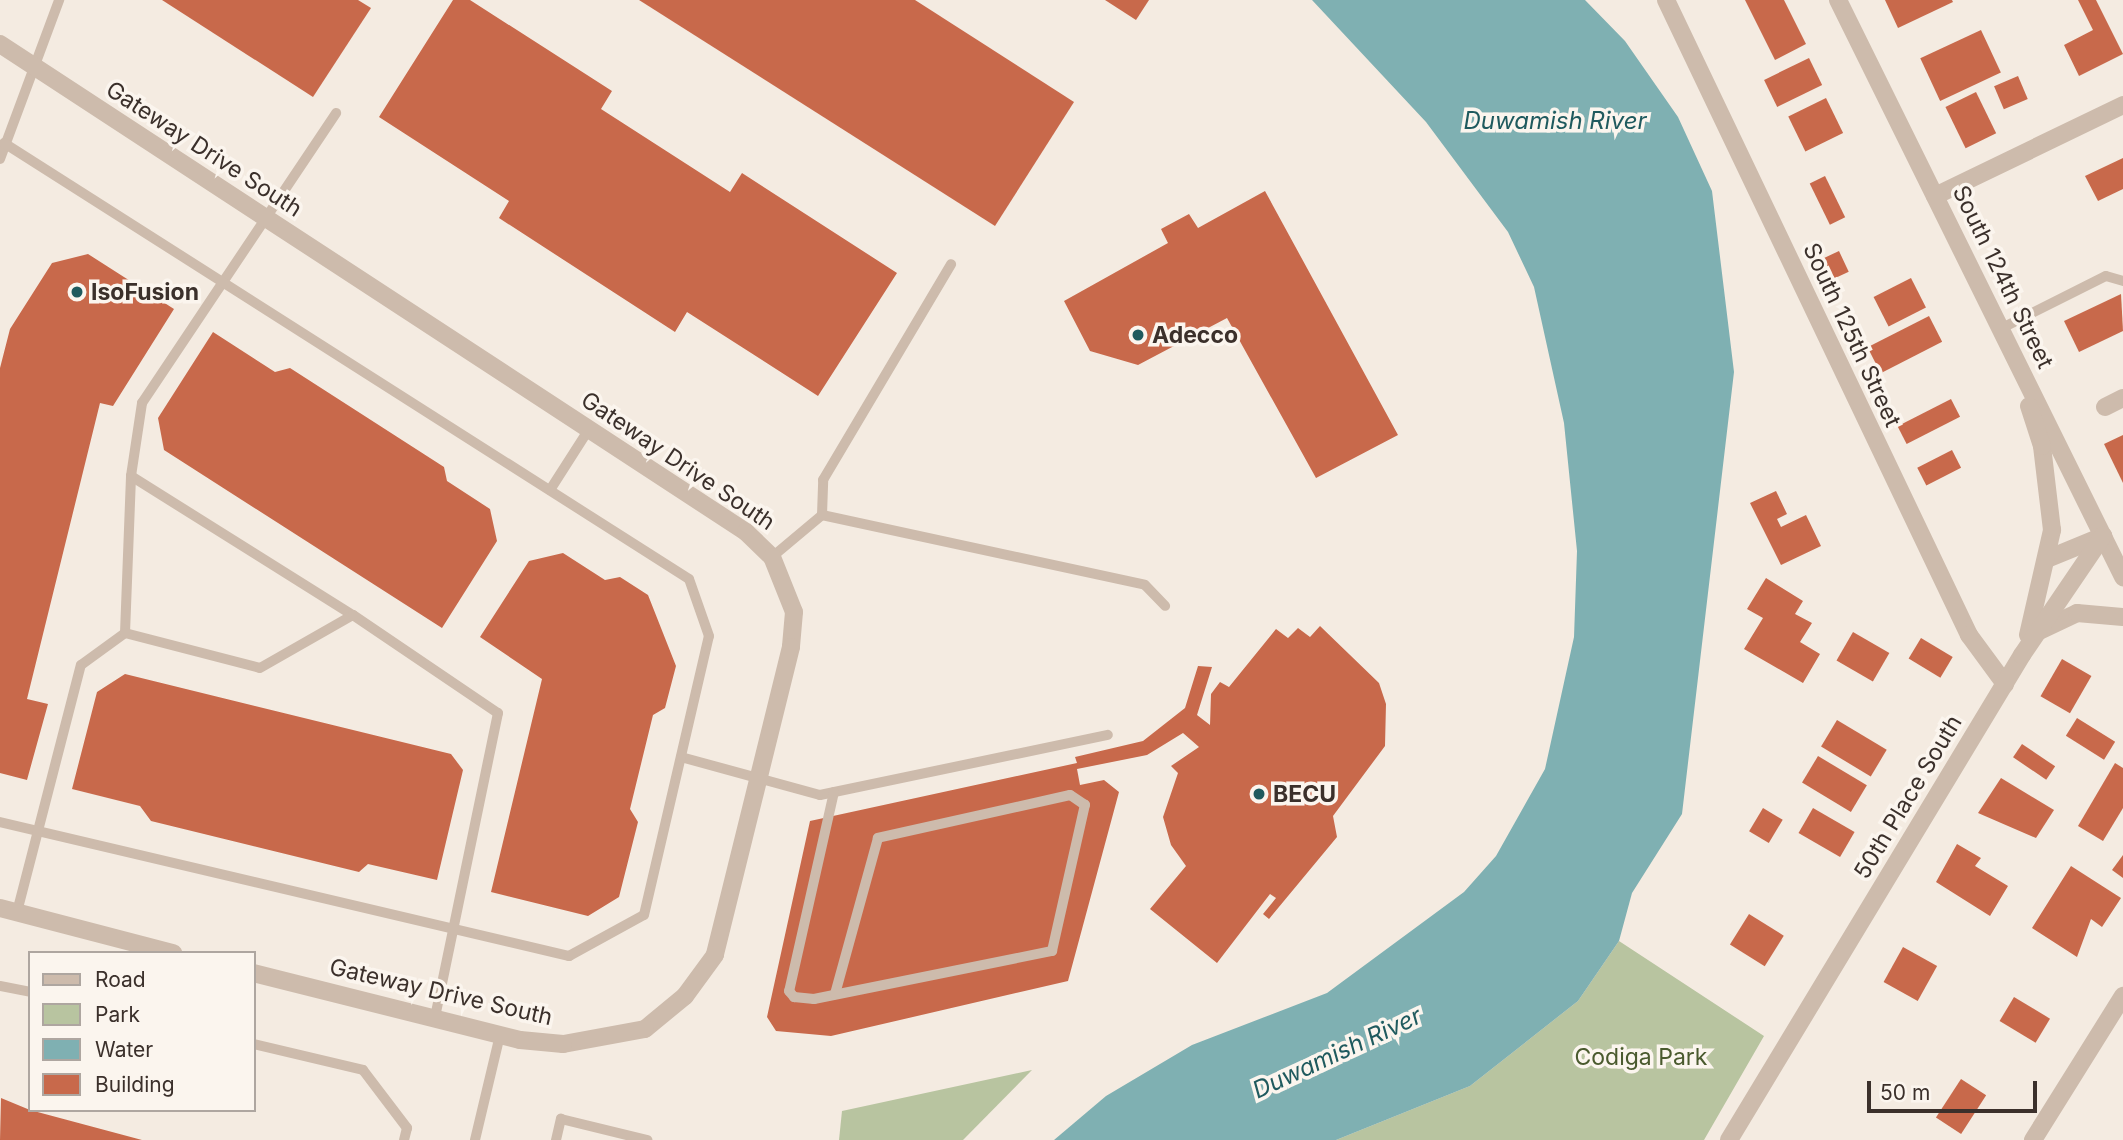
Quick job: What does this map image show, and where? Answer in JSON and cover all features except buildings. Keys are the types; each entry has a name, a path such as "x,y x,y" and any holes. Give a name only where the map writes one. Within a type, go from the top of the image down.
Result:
{"street":[{"name":"South 125th Street","path":"1666,0 1969,635 2005,684"},
{"name":"South 124th Street","path":"1838,0 2123,577"},
{"name":"Gateway Drive South","path":"0,44 746,532 772,557 794,612 761,779 715,955 685,996 645,1029 617,1037 563,1044 500,1035 256,973"},
{"path":"1935,196 2123,106"},
{"path":"2012,349 2050,491 2047,559 2022,655"},
{"path":"2105,407 2123,398"},
{"name":"50th Place South","path":"1729,1140 2022,655 2103,536"},
{"path":"2047,559 2103,536"},
{"path":"2036,633 2077,613 2123,617"},
{"path":"9,910 165,951"},
{"path":"2033,1140 2123,996"}],"lane":[{"path":"0,159 60,0"},
{"path":"125,633 131,476 142,403 336,113"},
{"path":"0,822 569,956 644,915 709,636 689,579 4,143"},
{"path":"772,557 822,515 823,481 951,264"},
{"path":"2002,328 2106,275 2123,281"},
{"path":"550,491 589,429"},
{"path":"131,476 353,615 498,713 457,930 435,1018"},
{"path":"822,515 1145,585 1166,606"},
{"path":"125,633 260,668 353,615"},
{"path":"9,910 35,830 81,665 125,633"},
{"path":"681,757 820,795 1108,735"},
{"path":"834,792 789,991 814,999 835,995 1052,951 1085,805 1070,795 878,838 835,995"},
{"path":"0,986 28,992"},
{"path":"475,1140 500,1035"},
{"path":"256,1044 363,1070 407,1128 404,1140"},
{"path":"556,1140 561,1119 647,1140"}],"green space":[{"name":"Codiga Park","path":"1619,941 1764,1036 1704,1140 1336,1140 1470,1086 1578,1001"},
{"path":"1032,1070 963,1140 839,1140 842,1111"}],"water":[{"name":"Duwamish River","path":"1312,0 1585,0 1625,41 1678,117 1712,191 1734,372 1682,814 1632,893 1619,941 1578,1001 1470,1086 1336,1140 1054,1140 1106,1096 1192,1045 1327,993 1464,892 1496,856 1545,769 1574,637 1577,551 1564,423 1534,287 1508,232 1426,122"}],"place":[{"name":"IsoFusion","path":"77,292"},
{"name":"Adecco","path":"1138,335"},
{"name":"BECU","path":"1259,794"}]}
